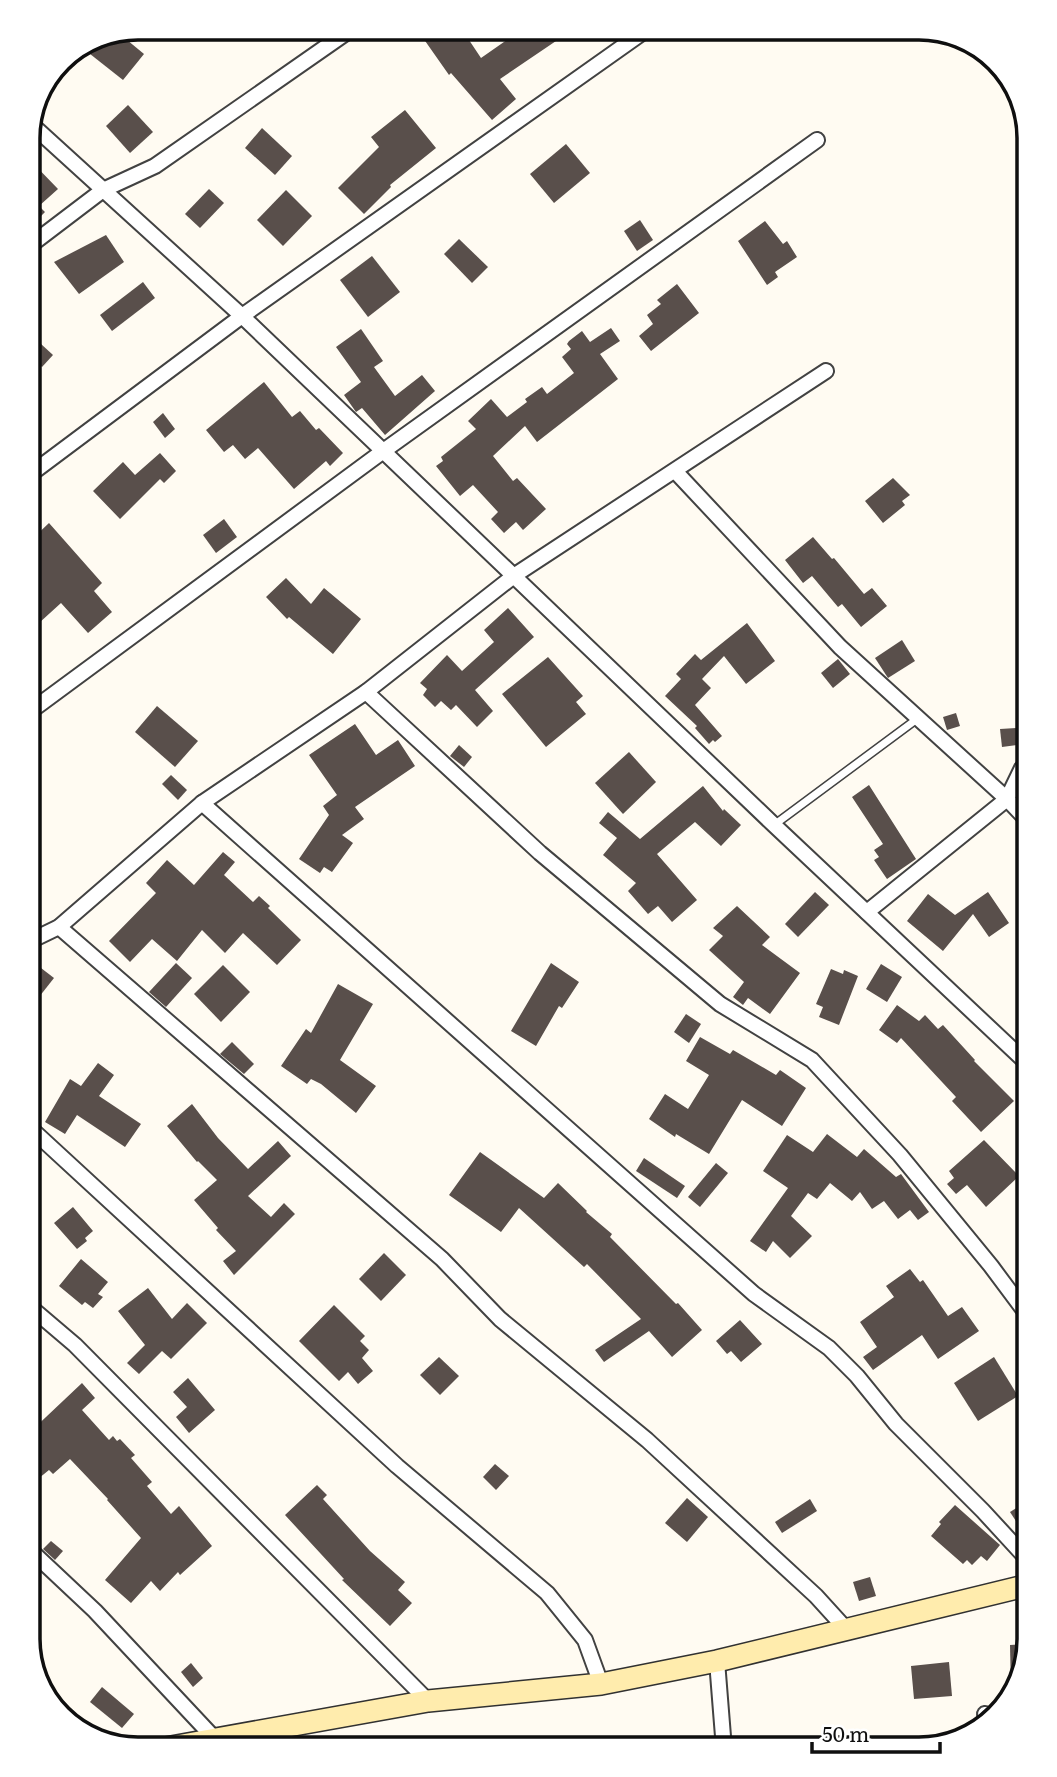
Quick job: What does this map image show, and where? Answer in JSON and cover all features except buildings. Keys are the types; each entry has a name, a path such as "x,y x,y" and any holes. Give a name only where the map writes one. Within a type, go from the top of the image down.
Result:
{"street":[{"path":"40,238 103,190 155,166 336,40"},
{"path":"40,467 242,316 632,40"},
{"path":"40,132 242,316 1017,1054"},
{"path":"40,704 382,452 817,140"},
{"path":"40,936 59,927 202,803 366,692 515,575 826,371"},
{"path":"675,471 840,647 1017,809"},
{"path":"366,692 540,853 720,1004 812,1060 900,1155 1017,1301"},
{"path":"867,912 1007,799 1017,778"},
{"path":"202,803 754,1294 829,1348 857,1376 897,1424 1017,1548"},
{"path":"59,927 442,1259 500,1319 647,1440 816,1596 846,1629"},
{"path":"40,1137 397,1466 547,1592 586,1640 601,1685"},
{"path":"40,1315 75,1345 428,1701"},
{"path":"40,1559 95,1611 213,1737"},
{"path":"220,1737 428,1701 601,1685 717,1661 1017,1588"},
{"path":"717,1661 723,1737"}],"lane":[{"path":"774,825 918,718"}]}
